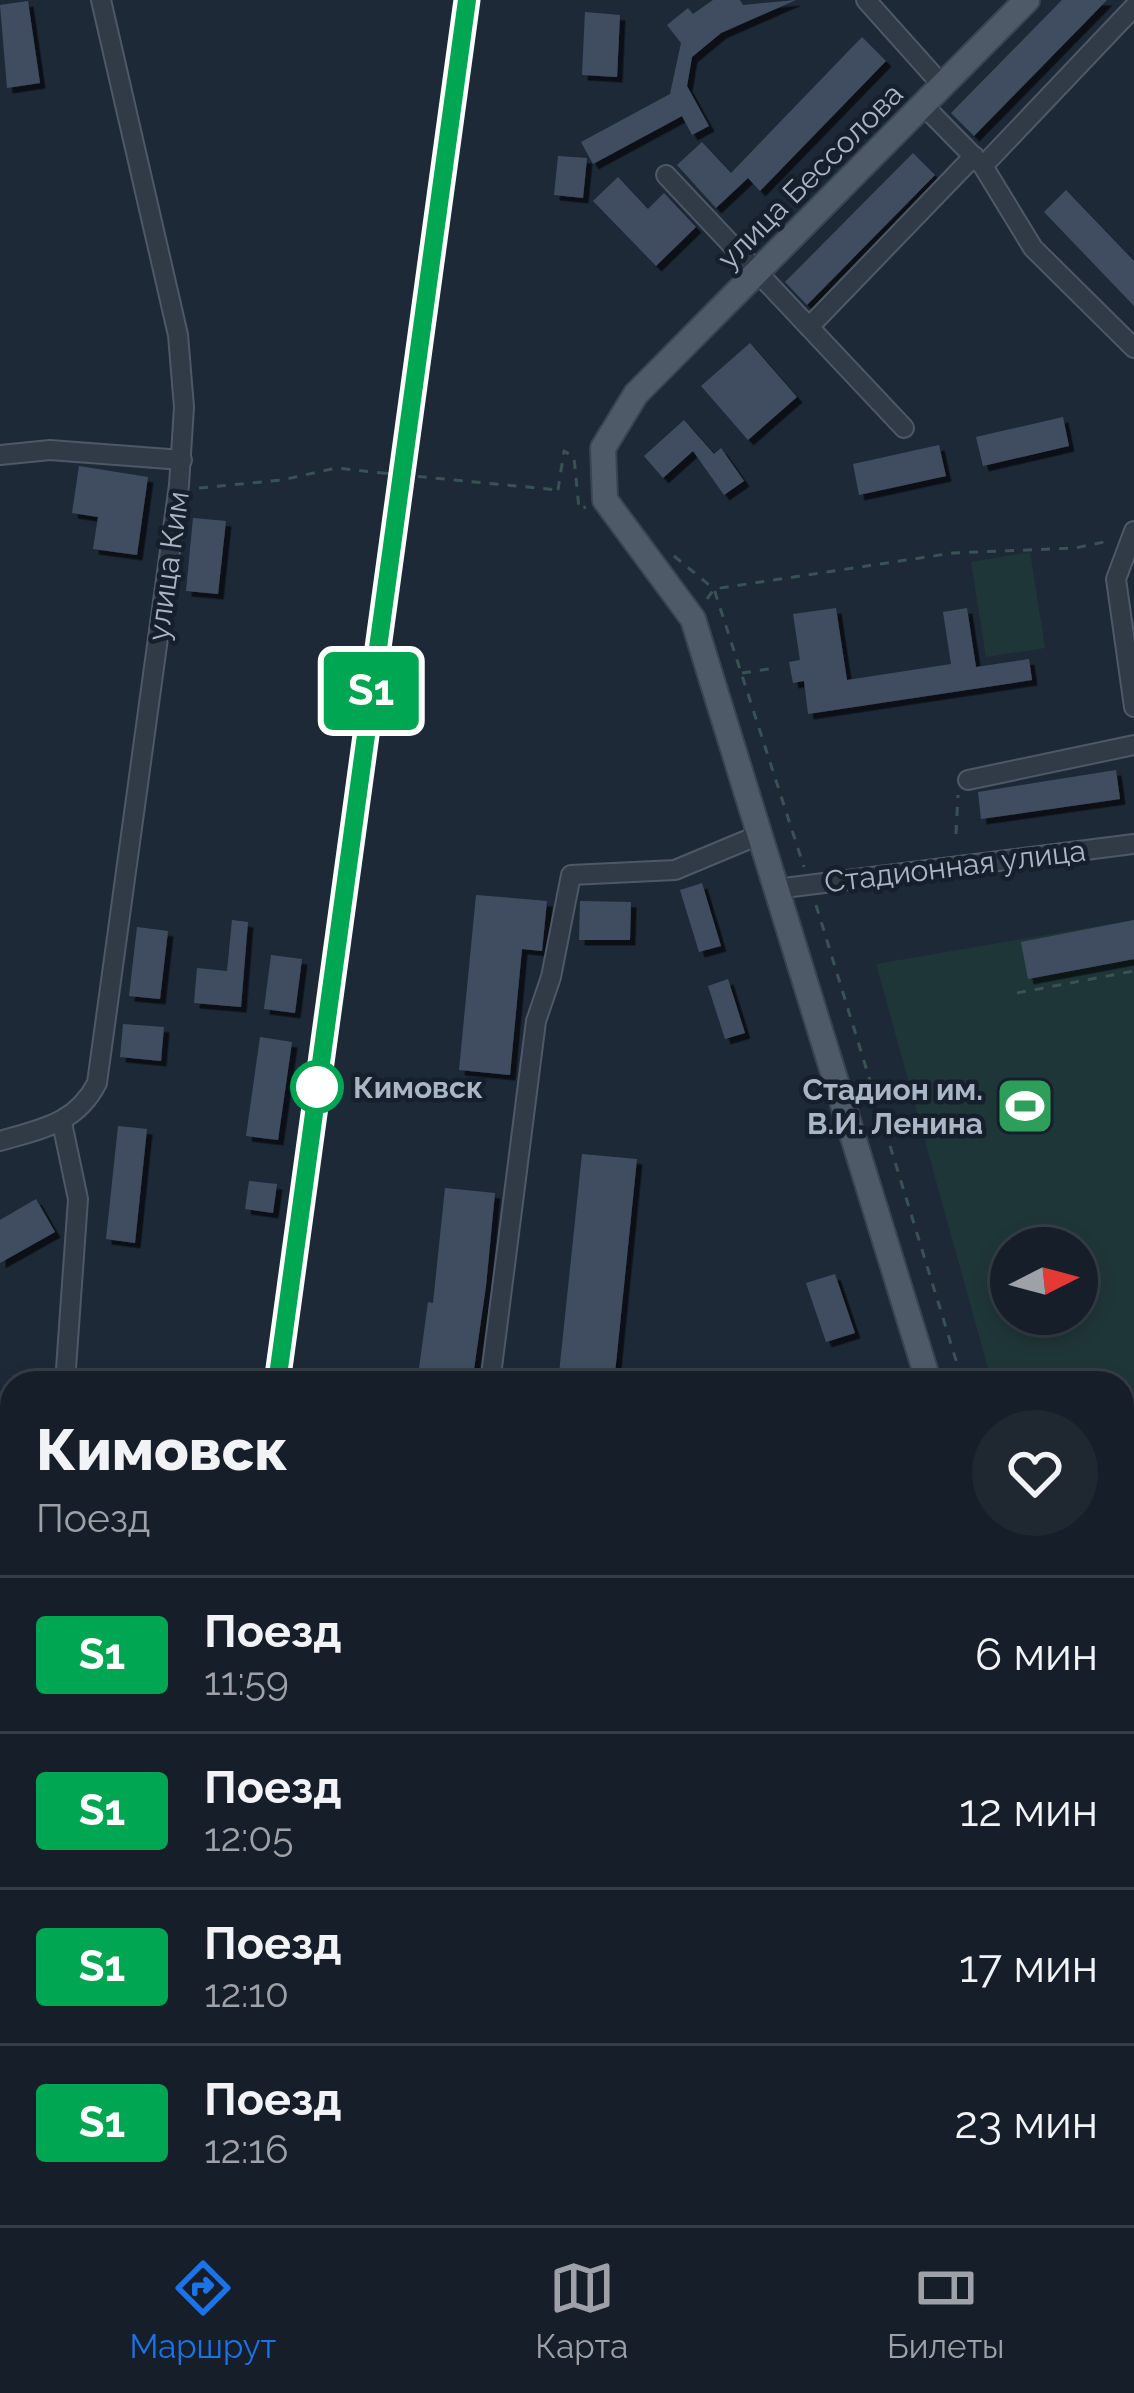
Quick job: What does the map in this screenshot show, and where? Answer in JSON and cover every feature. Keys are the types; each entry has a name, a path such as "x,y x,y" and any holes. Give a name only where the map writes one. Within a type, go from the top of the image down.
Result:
{"main road":[{"name":"улица Бессолова","path":"605,500 603,448 636,394 1028,0"},
{"path":"605,500 693,619 924,1371"}],"street":[{"name":"улица Ким","path":"62,1123 87,1102 97,1083 182,460 178,335 101,0"},
{"path":"866,0 942,85"},
{"path":"809,327 1134,8"},
{"path":"923,105 978,161 1033,248 1134,348"},
{"path":"666,175 904,428"},
{"path":"0,455 50,450 182,460"},
{"path":"1131,534 1116,579 1134,707"},
{"path":"968,780 1134,745"},
{"path":"492,1371 536,1021 551,977 571,875 675,870 759,836"},
{"name":"Стадионная улица","path":"776,889 1134,844"},
{"path":"0,1141 62,1123 78,1198 66,1371"}],"path":[{"path":"179,485 208,490 336,468 558,490 564,451 574,457 579,509 605,500"},
{"path":"693,619 714,589 953,553 1075,548 1131,534"},
{"path":"661,544 714,589 959,1371"},
{"path":"740,673 775,668"},
{"path":"956,834 954,807 968,780"},
{"path":"1017,993 1134,971"}],"green space":[{"path":"1030,552 1045,648 986,657 971,562"},
{"name":"Стадион им. В.И. Ленина","path":"1134,920 1134,1371 989,1371 876,964"}],"building":[{"path":"713,0 740,0 743,5 796,0 721,33 692,57 687,86 709,126 692,135 682,116 593,164 581,142 670,94 681,43 667,25 688,8 693,14"},
{"path":"1062,0 1107,0 974,136 951,113"},
{"path":"28,1 40,83 7,88 0,5"},
{"path":"585,12 620,15 617,77 582,75"},
{"path":"862,37 886,61 760,191 748,178 716,208 677,165 702,142 731,173"},
{"path":"913,153 935,175 807,305 785,282"},
{"path":"558,156 587,158 583,198 554,195"},
{"path":"618,177 648,209 664,193 696,227 656,266 593,201"},
{"path":"1066,190 1134,261 1134,306 1044,212"},
{"path":"750,343 797,397 748,440 701,386"},
{"path":"1063,417 1069,446 983,466 976,437"},
{"path":"684,420 714,454 721,448 744,481 724,495 693,451 663,478 644,456"},
{"path":"939,445 946,476 859,495 853,464"},
{"path":"79,466 148,477 137,555 93,549 98,517 72,513"},
{"path":"193,518 226,521 218,594 186,591"},
{"path":"836,608 847,680 951,664 943,612 967,608 976,667 1029,659 1032,680 808,714 804,681 793,683 789,662 800,660 793,614"},
{"path":"1116,770 1120,799 981,819 978,792"},
{"path":"702,883 721,946 699,952 680,890"},
{"path":"476,895 547,901 542,951 522,949 510,1075 459,1070"},
{"path":"580,901 631,902 630,940 579,940"},
{"path":"232,920 248,922 241,1007 194,1003 197,968 227,971"},
{"path":"1134,920 1134,959 1028,979 1021,942"},
{"path":"137,927 168,931 160,999 129,996"},
{"path":"271,955 302,959 295,1013 264,1009"},
{"path":"728,979 745,1033 725,1039 708,986"},
{"path":"123,1024 164,1027 161,1061 120,1057"},
{"name":"Кимовск","path":"260,1037 292,1042 278,1140 246,1136"},
{"path":"118,1126 147,1129 135,1243 106,1239"},
{"path":"582,1154 637,1159 615,1371 559,1371"},
{"path":"249,1181 277,1184 273,1213 245,1209"},
{"path":"445,1188 495,1193 474,1371 419,1371 428,1302 433,1303"},
{"path":"36,1199 55,1232 0,1263 0,1220"},
{"path":"835,1274 855,1333 826,1342 806,1283"}],"railway":[{"path":"279,1371 467,0"}],"train":[{"name":"S1","path":"279,1371 467,0"}],"place":[{"name":"Кимовск","path":"317,1087"},
{"name":"Стадион им. В.И. Ленина","path":"1025,1106"}]}
